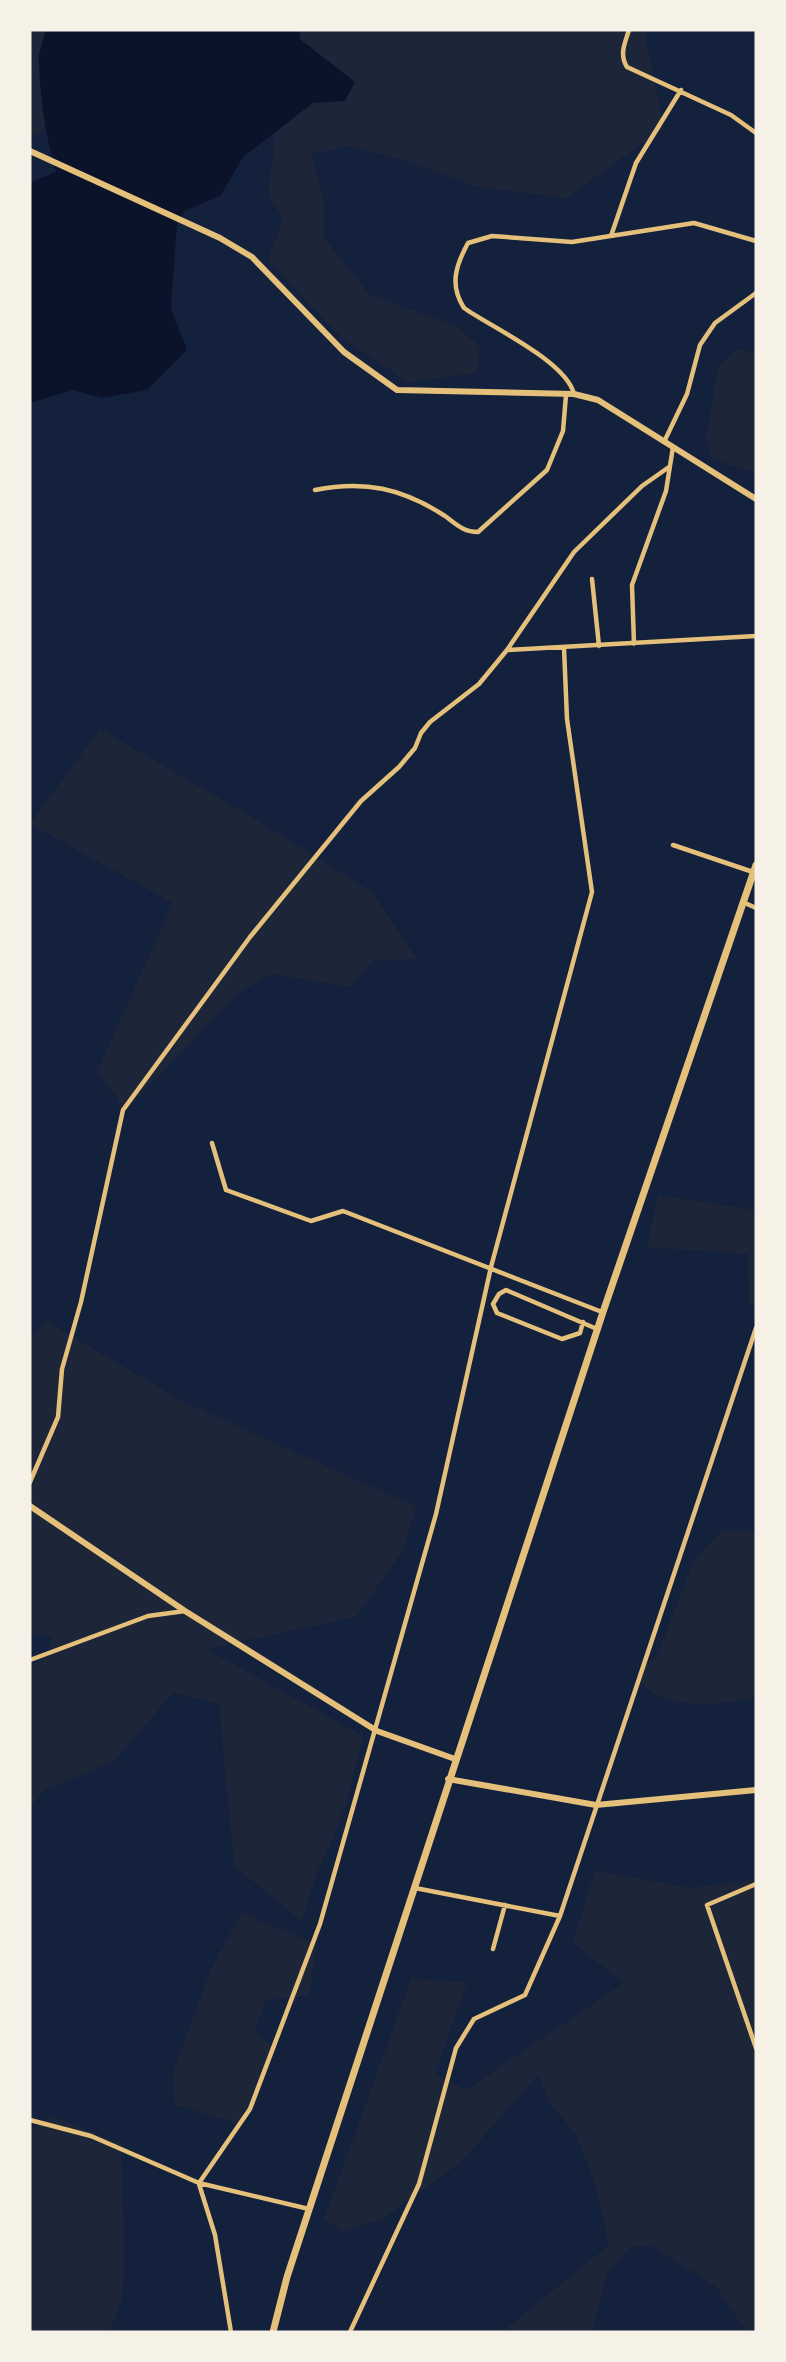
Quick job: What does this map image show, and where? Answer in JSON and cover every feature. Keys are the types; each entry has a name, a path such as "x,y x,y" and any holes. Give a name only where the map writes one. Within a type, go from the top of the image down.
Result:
{"main road":[{"path":"273,2332 309,2209 415,1888 454,1759 597,1329 755,869"}],"street":[{"path":"629,30 623,46 623,60 627,67 731,115 756,133"},
{"path":"611,236 636,163 681,90"},
{"path":"30,151 220,238 252,257 344,352 397,390 574,394 598,400 756,499"},
{"path":"574,394 562,375 538,355 464,308 457,296 456,266 468,243 492,236 572,242 694,223 756,241"},
{"path":"664,442 687,394 700,345 715,323 756,293"},
{"path":"315,490 366,484 391,490 427,506 463,529 478,532 547,470 563,431 566,394"},
{"path":"634,644 632,585 666,491 673,447"},
{"path":"30,1482 58,1417 62,1369 81,1302 123,1110 250,937 361,802 415,748 421,733 430,722 479,684 507,650 574,552 642,486 669,467"},
{"path":"592,579 599,646"},
{"path":"507,650 756,636"},
{"path":"198,2183 250,2109 320,1924 377,1731 436,1514 491,1267 592,892 567,719 564,648"},
{"path":"673,845 755,869"},
{"path":"745,903 756,908"},
{"path":"212,1143 226,1190 311,1222 343,1211 603,1312"},
{"path":"583,1322 580,1333 562,1339 497,1313 493,1304 499,1294 506,1290 583,1322 597,1329"},
{"path":"350,2332 419,2184 456,2048 474,2019 525,1995 560,1916 756,1328"},
{"path":"30,1516 31,1507 185,1611 377,1731 454,1759"},
{"path":"30,1660 148,1616 185,1611"},
{"path":"448,1779 596,1805 756,1790"},
{"path":"756,1884 706,1905 756,2048"},
{"path":"415,1888 560,1916"},
{"path":"493,1949 505,1906"},
{"path":"30,2120 91,2136 198,2183 309,2209"},
{"path":"198,2183 215,2235 231,2332"}],"shaded area":[{"path":"30,30 46,30 38,59 46,113 43,131 33,135 30,134"},
{"path":"45,30 300,30 300,39 355,82 345,101 313,103 243,157 221,195 185,211 177,224 171,308 187,350 147,390 102,398 73,390 30,403 30,183 56,172 46,132 41,90 39,58"},
{"path":"300,30 647,30 645,34 664,128 566,198 477,187 408,161 351,146 311,154 325,203 324,238 370,295 457,326 480,347 476,373 408,382 341,337 268,260 283,219 268,194 276,129 314,103 345,101 300,39"},
{"path":"738,349 756,353 756,473 713,460 706,441 718,366"},
{"path":"100,729 245,813 372,892 417,959 374,960 350,987 272,974 238,993 122,1114 116,1096 97,1072 173,903 30,824"},
{"path":"658,1195 756,1210 756,1306 749,1304 748,1254 647,1247"},
{"path":"46,1321 182,1401 416,1507 403,1550 356,1617 206,1649 363,1736 342,1817 317,1873 302,1921 234,1866 219,1704 173,1693 114,1761 45,1790 30,1807 30,1667 49,1653 51,1636 30,1635 30,1339"},
{"path":"721,1531 756,1531 756,1698 711,1704 682,1703 655,1694 642,1685 642,1668 658,1654 693,1562"},
{"path":"595,1871 692,1888 754,1880 756,1876 756,2332 747,2332 716,2287 650,2245 630,2247 608,2273 592,2332 502,2332 609,2245 594,2181 576,2134 551,2105 538,2075 460,2163 385,2217 344,2232 324,2219 411,1979 467,1982 435,2074 466,2090 624,1983 573,1943"},
{"path":"241,1913 317,1944 309,1996 266,2000 254,2032 273,2046 243,2125 175,2105 173,2072 210,1972"},
{"path":"50,2115 121,2144 125,2266 122,2298 110,2332 30,2332 30,2133"}]}
